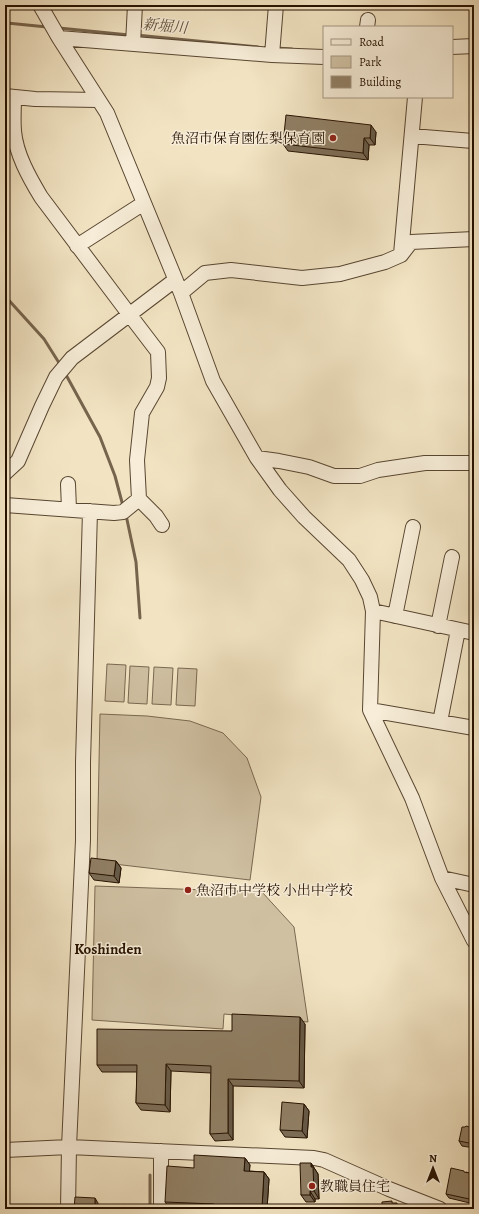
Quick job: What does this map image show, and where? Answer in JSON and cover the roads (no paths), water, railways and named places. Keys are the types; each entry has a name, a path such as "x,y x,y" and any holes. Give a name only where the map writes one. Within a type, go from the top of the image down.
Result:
{"street":[{"path":"40,5 110,120 181,293 213,381 257,458 280,490 304,517 348,560 362,580 370,597 373,611 370,710 412,798 442,878 474,941"},
{"path":"133,44 135,5"},
{"path":"272,55 276,5"},
{"path":"59,38 272,55 323,57"},
{"path":"453,48 474,46"},
{"path":"98,100 35,99 10,96 14,132 19,152 30,179 41,197 77,246 158,352 159,378 156,387 142,413 130,506"},
{"path":"401,255 416,98"},
{"path":"412,136 473,141"},
{"path":"77,246 144,203"},
{"path":"181,293 205,273 231,270 302,278 340,274 385,262 401,255 411,242 474,239"},
{"path":"5,473 18,461 58,374 72,358 175,280"},
{"path":"257,458 309,467 334,476 360,476 378,470 426,463 474,463"},
{"path":"68,484 69,509"},
{"path":"5,505 114,513 130,506 156,516 162,525"},
{"path":"68,1209 69,1147 82,840 90,511"},
{"path":"395,616 413,527"},
{"path":"438,626 452,557"},
{"path":"373,611 474,633"},
{"path":"440,722 458,630"},
{"path":"370,710 474,728"},
{"path":"442,878 474,885"},
{"path":"5,1150 69,1147 314,1158 324,1160 389,1189 440,1209"},
{"path":"161,1151 161,1209"}],"waterway":[{"name":"新堀川","path":"5,24 47,27"},
{"name":"新堀川","path":"59,28 129,35"},
{"name":"新堀川","path":"136,35 258,47"},
{"name":"新堀川","path":"276,48 292,49"},
{"path":"5,296 44,339 61,366"},
{"path":"65,373 100,437 115,476 123,506"},
{"path":"126,515 136,562 140,618"},
{"path":"150,1175 150,1209"}],"place":[{"name":"魚沼市保育園佐梨保育園","path":"333,138"},
{"name":"魚沼市中学校 小出中学校","path":"188,890"},
{"name":"教職員住宅","path":"312,1186"}],"district":[{"name":"Koshinden","path":"108,949"}]}
